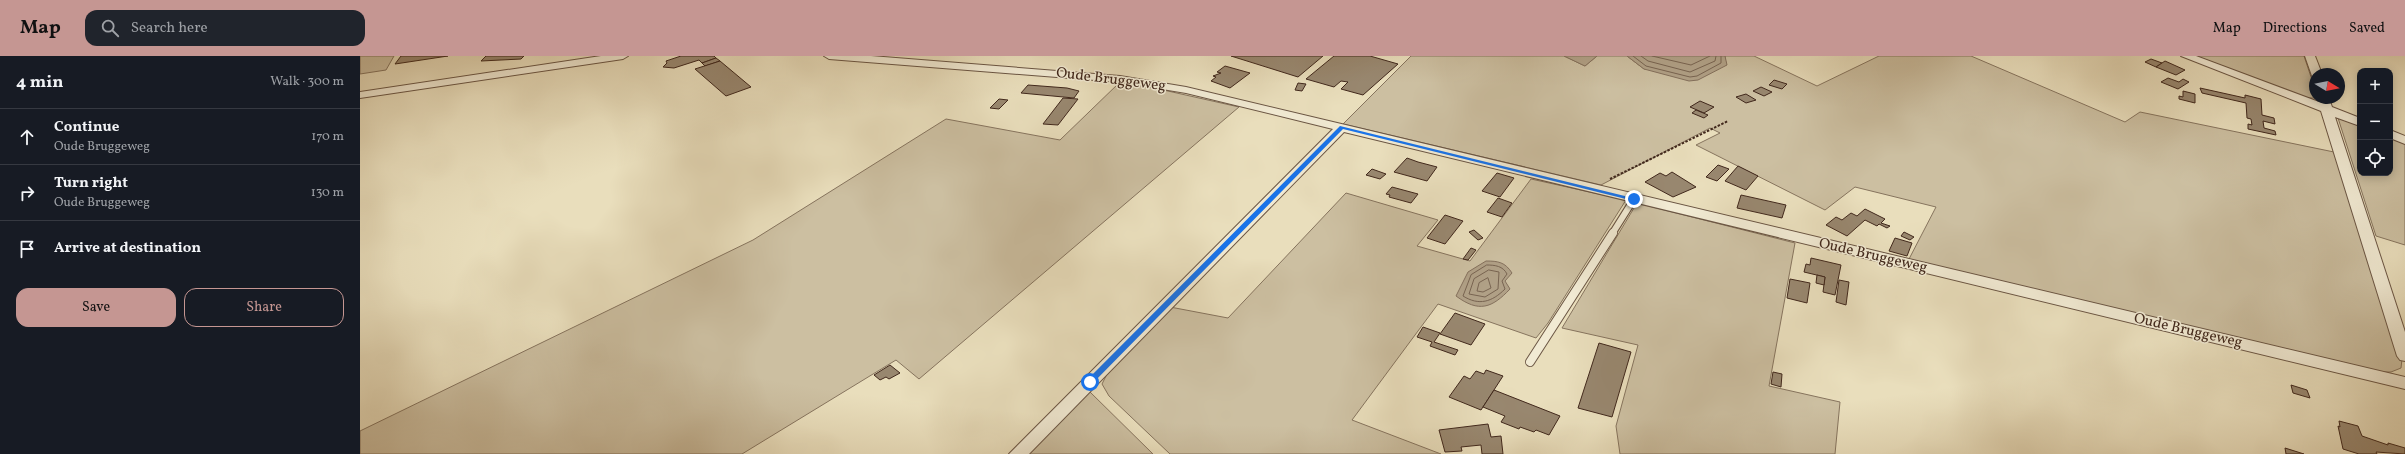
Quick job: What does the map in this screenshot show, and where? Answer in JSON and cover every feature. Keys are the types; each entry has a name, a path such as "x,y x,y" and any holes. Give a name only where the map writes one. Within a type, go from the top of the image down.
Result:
{"street":[{"path":"360,95 623,56"},
{"name":"Oude Bruggeweg","path":"829,56 1090,76 1186,90 1634,199 2405,383"},
{"path":"2186,56 2309,98"},
{"path":"2310,56 2314,68"},
{"path":"2325,104 2357,120"},
{"path":"2325,104 2405,356"},
{"path":"1018,454 1342,128"},
{"path":"2393,135 2405,140"}],"lane":[{"path":"1530,362 1634,199"}],"path":[{"path":"1590,188 1728,121"}],"shaded area":[{"path":"360,56 394,56 386,70 360,74"},
{"path":"1411,56 1564,56 1585,66 1597,56 1627,56 1644,69 1726,65 1725,56 1754,56 1817,86 1879,56 1971,56 2125,122 2140,112 2334,152 2402,359 2401,368 2391,372 2373,372 1908,261 1936,207 1855,187 1825,210 1696,145 1720,133 1710,128 1601,185 1343,124"},
{"path":"2196,56 2304,56 2309,71 2309,98"},
{"path":"1119,83 1150,87 1239,107 919,379 896,360 742,454 360,454 360,431 753,240 946,119 1060,140"},
{"path":"2338,118 2357,125 2357,176 2393,176 2393,139 2405,143 2405,245 2376,236"},
{"path":"1531,179 1626,200 1548,323 1536,338 1438,304 1352,420 1441,454 1170,454 1109,396 1102,384 1108,372 1170,307 1228,318 1346,193 1438,220 1417,246 1470,261"},
{"path":"1637,203 1795,243 1769,386 1840,402 1835,454 1620,454 1616,426 1638,345 1562,328"},
{"path":"1089,391 1153,454 1026,454"}],"water":[{"path":"1564,56 1597,56 1585,66"},
{"path":"1627,56 1725,56 1727,65 1698,80 1689,81 1644,69"},
{"path":"1486,261 1494,261 1507,266 1512,273 1505,281 1510,289 1491,304 1485,306 1472,305 1456,296 1468,272"}],"building":[{"path":"401,56 448,56 395,64"},
{"path":"486,56 524,56 521,59 481,61"},
{"path":"681,56 714,56 716,58 702,63 699,60 674,68 663,67 667,63 666,61"},
{"path":"1231,56 1323,56 1298,77"},
{"path":"1334,56 1370,56 1398,64 1363,95 1341,89 1348,82 1341,81 1334,87 1306,79"},
{"path":"716,58 720,61 705,66 702,63"},
{"path":"2151,59 2162,63 2156,67 2145,62"},
{"path":"720,61 751,87 726,96 695,69"},
{"path":"2165,61 2185,70 2176,75 2156,67"},
{"path":"1225,66 1250,73 1230,88 1211,81 1216,77 1213,76 1221,73 1217,72"},
{"path":"2168,78 2179,82 2183,79 2189,82 2178,89 2161,82"},
{"path":"1774,80 1787,84 1782,89 1769,85"},
{"path":"1298,83 1306,84 1302,91 1295,90"},
{"path":"1028,85 1067,88 1079,91 1074,98 1021,93"},
{"path":"1761,87 1772,92 1764,96 1753,91"},
{"path":"2200,88 2245,98 2245,95 2261,99 2262,115 2274,118 2275,124 2263,121 2264,128 2275,131 2276,135 2248,129 2248,124 2252,125 2251,119 2247,118 2246,103 2202,93"},
{"path":"2183,91 2195,94 2195,103 2179,99 2179,96 2183,97"},
{"path":"1746,94 1756,100 1746,103 1736,97"},
{"path":"1063,98 1078,99 1058,125 1043,124"},
{"path":"999,99 1008,100 999,109 990,108"},
{"path":"1700,101 1714,107 1704,113 1690,107"},
{"path":"1696,110 1708,115 1704,118 1692,113"},
{"path":"1407,158 1437,167 1427,181 1394,172"},
{"path":"1718,165 1729,169 1717,181 1706,177"},
{"path":"1738,166 1758,176 1746,190 1725,181"},
{"path":"1372,169 1386,174 1380,179 1366,175"},
{"path":"1672,172 1696,187 1673,197 1645,182 1660,173 1666,176"},
{"path":"1497,173 1514,178 1500,197 1482,191"},
{"path":"1392,187 1418,194 1411,203 1389,197 1390,195 1386,194"},
{"path":"1741,195 1786,205 1782,218 1737,208"},
{"path":"1498,198 1512,203 1502,217 1487,212"},
{"path":"1865,209 1885,219 1881,223 1890,226 1887,228 1879,224 1877,226 1865,220 1847,236 1826,225 1836,217 1842,220 1851,213 1857,216"},
{"path":"1445,215 1463,221 1445,244 1427,238"},
{"path":"1474,230 1483,238 1478,240 1469,232"},
{"path":"1904,232 1914,237 1910,240 1901,236"},
{"path":"1895,238 1912,243 1907,256 1889,251"},
{"path":"1471,248 1476,250 1468,260 1463,259"},
{"path":"1811,258 1841,265 1835,295 1823,292 1825,277 1804,272 1806,264 1810,265"},
{"path":"1817,275 1825,277 1824,285 1816,283"},
{"path":"1790,279 1810,283 1807,303 1787,298"},
{"path":"1839,280 1849,282 1846,305 1836,302"},
{"path":"1455,313 1485,324 1471,345 1440,334"},
{"path":"1423,327 1440,333 1434,342 1458,350 1455,355 1430,346 1432,342 1417,337"},
{"path":"1599,343 1631,352 1612,417 1578,408"},
{"path":"890,365 900,373 889,379 886,377 880,380 874,375"},
{"path":"1486,370 1503,376 1481,410 1449,397 1464,376 1470,379 1476,371 1484,374"},
{"path":"1773,372 1782,374 1781,387 1771,384"},
{"path":"2291,385 2307,390 2310,398 2293,393"},
{"path":"1494,390 1560,416 1549,435 1536,430 1534,432 1520,427 1519,429 1501,422 1505,416 1483,407"},
{"path":"2339,421 2358,426 2362,436 2388,445 2388,443 2405,448 2405,454 2376,452 2377,454 2359,454 2343,449 2338,426 2340,427"},
{"path":"1488,424 1491,437 1501,436 1503,454 1482,454 1481,445 1461,447 1462,451 1445,452 1439,430"},
{"path":"2285,448 2304,454 2286,454"}],"route":[{"path":"1090,382 1342,128 1634,199"}]}
